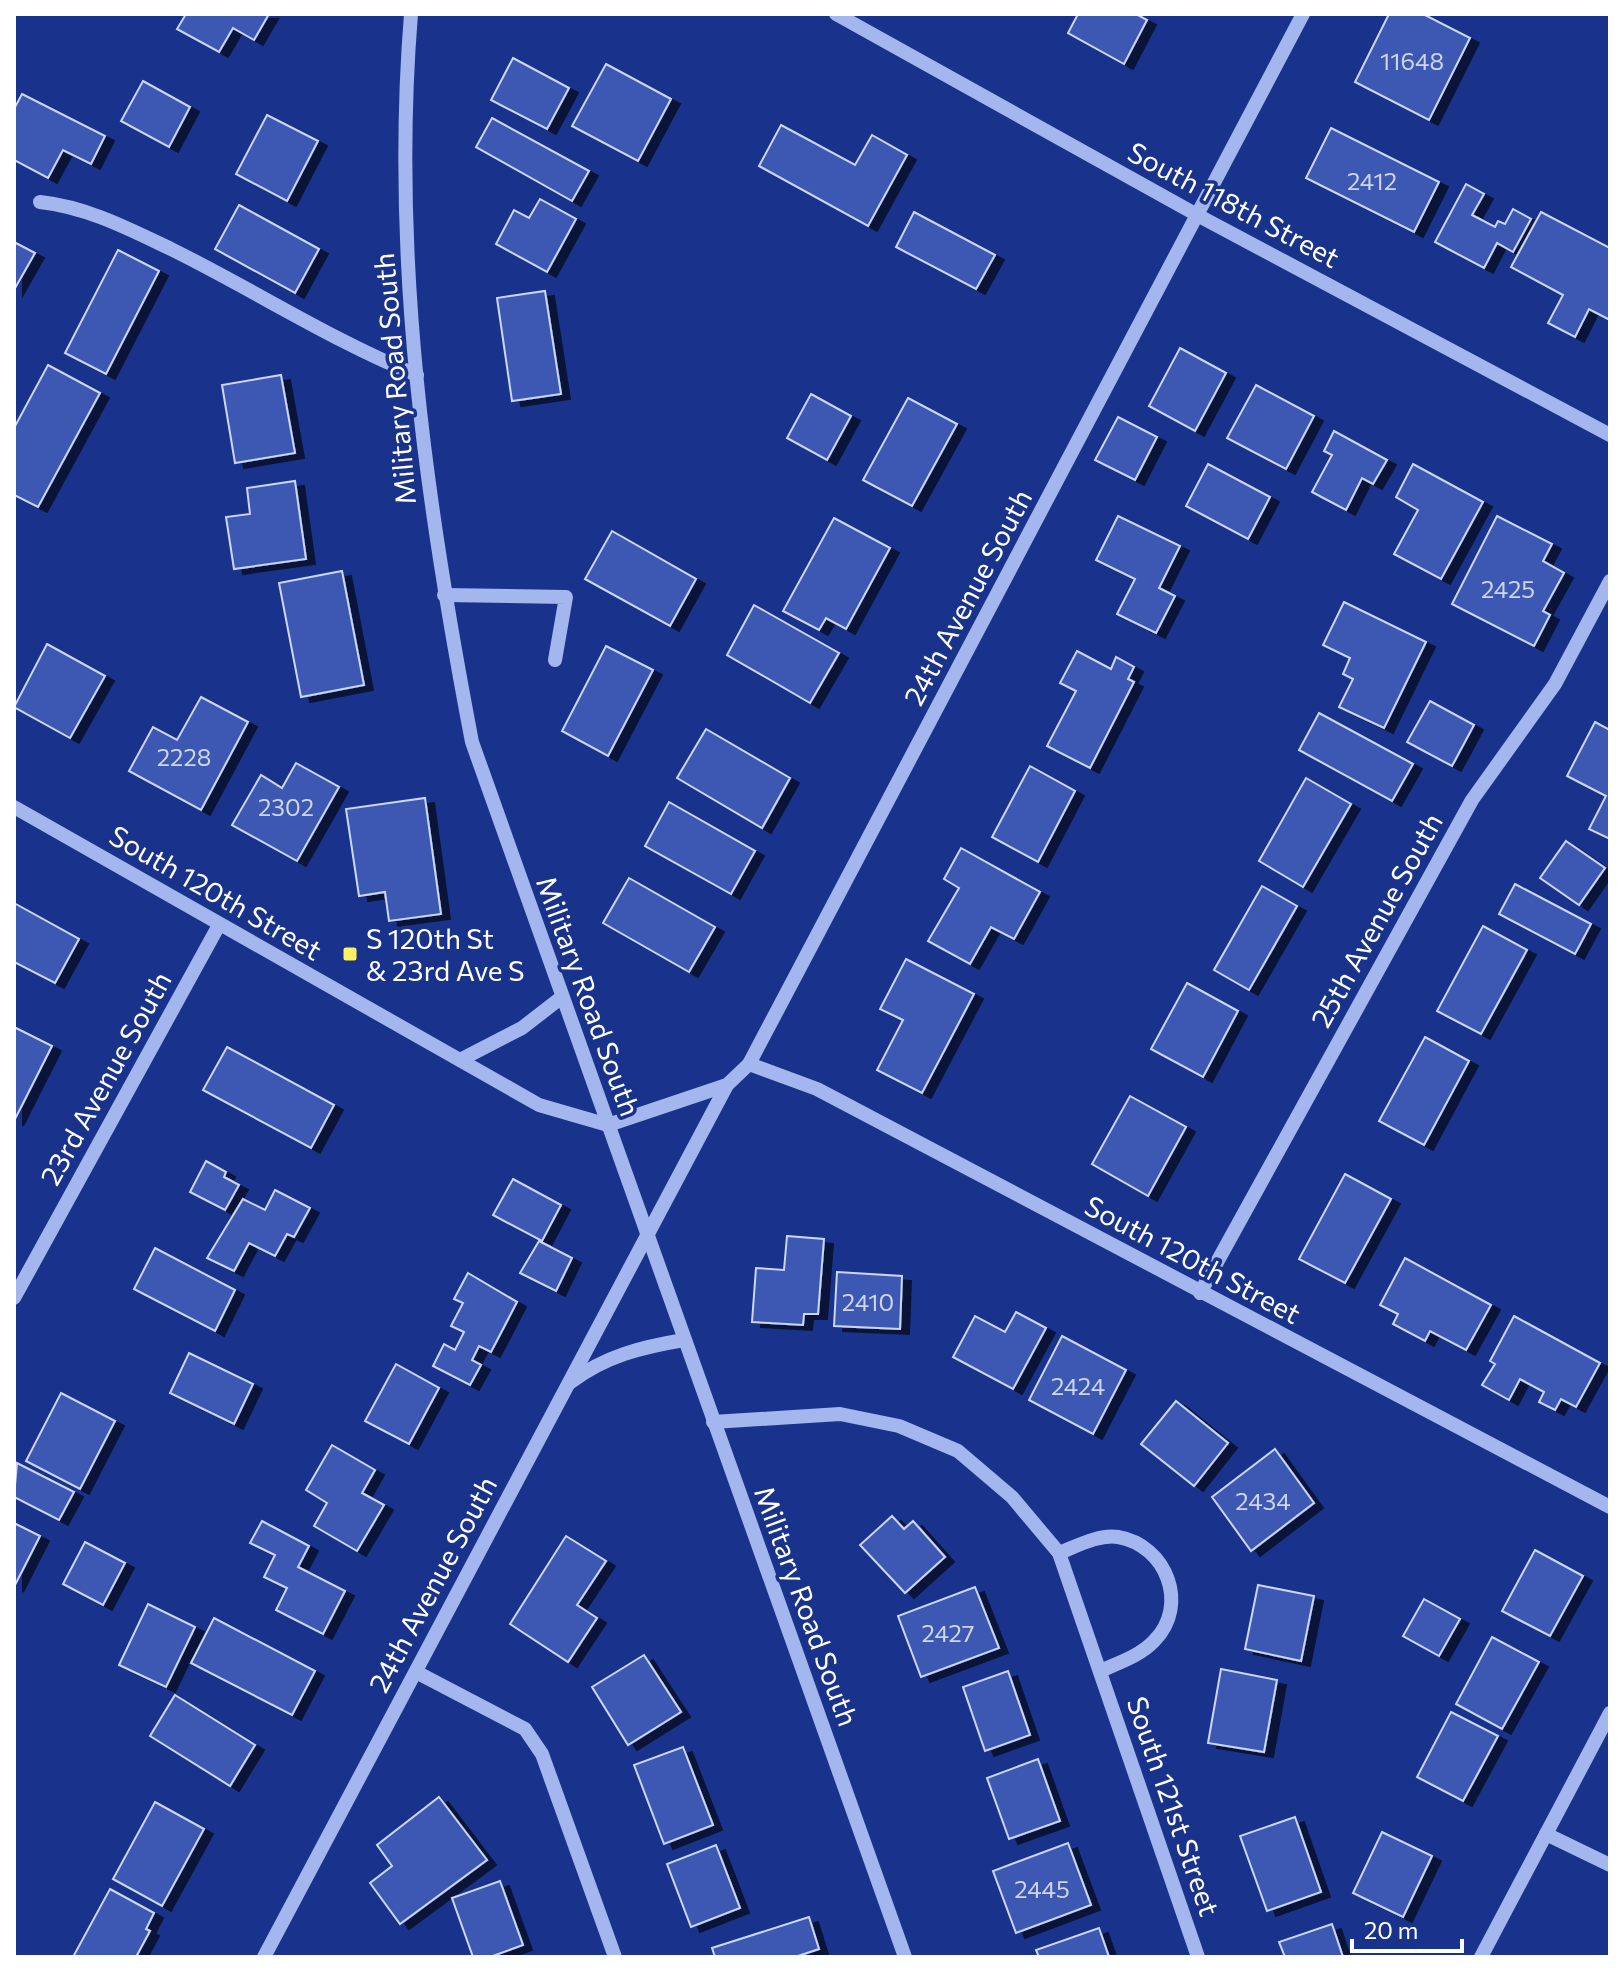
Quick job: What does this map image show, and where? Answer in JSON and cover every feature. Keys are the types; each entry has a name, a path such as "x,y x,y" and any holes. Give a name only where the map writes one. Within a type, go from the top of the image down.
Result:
{"street":[{"name":"Military Road South","path":"411,14 406,78 407,291 444,595 472,742 905,1957"},
{"name":"South 118th Street","path":"836,14 1199,216 1610,435"},
{"name":"24th Avenue South","path":"264,1957 727,1085 749,1064 1303,14"},
{"path":"40,202 67,205 127,228 243,285 363,354 417,375"},
{"name":"25th Avenue South","path":"1200,1293 1472,800 1555,684 1610,581"},
{"path":"444,595 566,597 555,660"},
{"name":"South 120th Street","path":"14,807 539,1105 608,1125"},
{"name":"23rd Avenue South","path":"14,1298 219,925"},
{"path":"460,1060 522,1028 562,997"},
{"name":"South 120th Street","path":"749,1064 817,1089 1610,1507"},
{"name":"24th Avenue South","path":"608,1125 727,1085"},
{"path":"564,1387 595,1363 649,1346 684,1340"},
{"name":"South 121st Street","path":"713,1422 840,1414 899,1426 958,1451 1012,1497 1059,1553 1198,1957"},
{"name":"South 121st Street","path":"1059,1553 1091,1540 1116,1537 1141,1545 1159,1560 1169,1580 1172,1599 1167,1620 1155,1641 1135,1655 1100,1671"},
{"path":"416,1672 525,1729 542,1754 615,1957"},
{"path":"1481,1957 1610,1713"},
{"path":"1546,1834 1610,1865"}],"building":[{"path":"186,14 269,14 254,40 233,28 219,52 177,29"},
{"path":"1078,14 1136,14 1147,20 1124,64 1068,33"},
{"path":"1389,14 1423,14 1470,38 1429,120 1355,82"},
{"path":"513,58 569,88 547,129 491,100"},
{"path":"606,64 671,99 638,161 572,126"},
{"path":"143,81 190,107 169,147 121,121"},
{"path":"22,94 105,136 91,164 63,150 48,178 14,160 14,109"},
{"path":"267,115 318,141 287,201 236,174"},
{"path":"492,118 589,171 572,201 476,147"},
{"path":"781,125 855,165 872,135 907,155 868,226 759,166"},
{"path":"1331,128 1439,182 1414,232 1306,178"},
{"path":"1466,184 1484,194 1472,215 1495,227 1498,221 1505,224 1513,209 1531,219 1513,252 1497,243 1484,268 1435,242"},
{"path":"540,199 576,219 547,272 496,244 514,210 529,218"},
{"path":"239,205 319,249 295,293 215,249"},
{"path":"914,212 995,255 976,289 896,247"},
{"path":"1541,212 1610,248 1610,320 1589,309 1575,337 1548,323 1563,295 1511,267"},
{"path":"14,242 35,253 14,290"},
{"path":"118,250 159,271 106,374 65,353"},
{"path":"545,291 561,394 512,401 497,298"},
{"path":"1180,348 1226,373 1195,431 1149,406"},
{"path":"48,365 100,393 38,507 14,495 14,428"},
{"path":"281,375 295,453 235,463 222,385"},
{"path":"1256,385 1314,416 1286,469 1227,438"},
{"path":"811,394 851,416 827,460 787,438"},
{"path":"908,398 957,424 912,506 863,480"},
{"path":"1118,417 1157,437 1135,480 1095,460"},
{"path":"1334,431 1387,460 1373,484 1362,478 1346,510 1312,492 1332,455 1324,451"},
{"path":"1208,464 1270,497 1248,539 1186,506"},
{"path":"1413,464 1483,502 1441,579 1394,554 1418,510 1396,497"},
{"path":"295,481 306,559 234,569 226,517 250,514 247,488"},
{"path":"1118,516 1180,546 1159,588 1175,596 1156,633 1117,614 1135,579 1096,560"},
{"path":"1497,516 1552,544 1543,561 1564,573 1543,611 1550,615 1534,646 1452,604"},
{"path":"834,518 890,548 846,629 826,618 819,630 783,611"},
{"path":"612,531 696,579 670,626 585,579"},
{"path":"342,571 364,685 301,697 279,583"},
{"path":"1344,602 1426,642 1384,728 1339,707 1353,679 1343,674 1350,658 1323,645"},
{"path":"754,605 839,653 810,703 727,655"},
{"path":"47,644 105,676 70,738 14,707"},
{"path":"606,646 653,670 608,756 562,731"},
{"path":"1077,651 1111,669 1116,657 1134,667 1128,679 1134,682 1090,768 1047,746 1076,691 1060,683"},
{"path":"201,697 248,722 201,810 129,771 153,727 177,740"},
{"path":"1430,701 1474,725 1452,766 1407,742"},
{"path":"1319,713 1413,764 1392,801 1299,750"},
{"path":"1595,722 1610,730 1610,839 1589,829 1606,796 1567,776"},
{"path":"706,729 790,778 762,828 677,778"},
{"path":"296,763 339,787 297,861 232,825 261,775 282,788"},
{"path":"1030,766 1075,791 1038,862 992,837"},
{"path":"1306,778 1351,804 1303,887 1259,861"},
{"path":"425,798 441,914 389,921 385,892 359,896 346,809"},
{"path":"669,802 755,851 731,894 645,846"},
{"path":"1566,841 1605,868 1579,905 1540,878"},
{"path":"961,848 1040,892 1014,939 991,927 970,964 928,941 959,888 944,879"},
{"path":"629,878 715,927 689,972 603,923"},
{"path":"1515,884 1591,924 1575,954 1499,914"},
{"path":"1262,886 1297,906 1249,990 1214,970"},
{"path":"14,903 79,939 55,983 14,962"},
{"path":"1483,926 1527,950 1481,1034 1437,1011"},
{"path":"906,959 974,994 922,1093 877,1070 903,1020 880,1009"},
{"path":"1187,983 1238,1011 1203,1077 1151,1049"},
{"path":"14,1027 52,1046 14,1121"},
{"path":"1425,1037 1469,1061 1424,1145 1379,1121"},
{"path":"227,1047 334,1105 311,1148 203,1090"},
{"path":"1130,1096 1186,1127 1148,1196 1092,1164"},
{"path":"206,1161 226,1172 224,1177 239,1185 225,1210 190,1192"},
{"path":"1345,1174 1391,1199 1345,1283 1299,1259"},
{"path":"513,1179 561,1205 542,1241 493,1215"},
{"path":"275,1190 310,1208 294,1237 287,1234 275,1256 249,1243 234,1271 207,1258 243,1199 265,1210"},
{"path":"787,1236 824,1239 818,1314 804,1314 803,1325 752,1322 756,1268 784,1270"},
{"path":"539,1241 572,1258 556,1291 520,1273"},
{"path":"155,1248 235,1290 215,1331 134,1289"},
{"path":"1405,1258 1491,1305 1466,1350 1430,1331 1425,1341 1393,1324 1398,1314 1380,1305"},
{"path":"837,1272 902,1276 900,1329 834,1326"},
{"path":"468,1273 517,1302 491,1352 479,1346 472,1360 481,1365 470,1385 433,1366 444,1344 455,1350 464,1332 451,1326 463,1303 454,1299"},
{"path":"1016,1312 1046,1328 1013,1389 953,1357 975,1316 1005,1332"},
{"path":"1514,1316 1600,1363 1576,1407 1561,1399 1555,1410 1539,1402 1544,1392 1520,1379 1509,1400 1482,1385 1495,1364 1490,1361"},
{"path":"1062,1336 1126,1370 1093,1434 1029,1400"},
{"path":"189,1353 253,1384 234,1424 170,1393"},
{"path":"396,1364 439,1388 409,1444 365,1421"},
{"path":"61,1393 115,1421 80,1489 26,1461"},
{"path":"1176,1401 1228,1443 1194,1486 1141,1444"},
{"path":"332,1445 375,1470 362,1493 384,1505 357,1551 314,1526 327,1503 306,1490"},
{"path":"1275,1449 1314,1503 1251,1551 1212,1497"},
{"path":"17,1463 74,1492 59,1520 14,1497"},
{"path":"892,1516 904,1529 913,1521 945,1557 905,1593 860,1545"},
{"path":"262,1521 309,1546 298,1567 345,1591 323,1634 276,1610 287,1588 264,1577 275,1555 250,1543"},
{"path":"14,1523 40,1536 14,1587"},
{"path":"566,1536 606,1561 577,1605 597,1618 568,1662 510,1624"},
{"path":"85,1542 125,1563 103,1605 63,1584"},
{"path":"1535,1550 1583,1576 1550,1636 1502,1611"},
{"path":"1258,1585 1314,1596 1301,1661 1245,1649"},
{"path":"975,1587 999,1648 921,1677 898,1616"},
{"path":"1424,1599 1460,1619 1439,1656 1403,1636"},
{"path":"148,1604 195,1627 166,1687 119,1665"},
{"path":"214,1618 315,1671 292,1715 191,1663"},
{"path":"1492,1637 1539,1662 1502,1729 1456,1704"},
{"path":"644,1655 681,1712 628,1745 592,1687"},
{"path":"1221,1669 1277,1680 1264,1752 1208,1743"},
{"path":"1008,1671 1030,1735 985,1751 963,1687"},
{"path":"175,1695 255,1745 230,1786 150,1736"},
{"path":"1451,1712 1498,1736 1463,1801 1417,1777"},
{"path":"683,1747 713,1825 664,1844 634,1765"},
{"path":"1038,1759 1060,1821 1009,1839 987,1778"},
{"path":"439,1797 487,1860 400,1924 370,1883 392,1866 377,1845"},
{"path":"155,1802 204,1829 162,1906 113,1879"},
{"path":"1295,1817 1321,1892 1267,1911 1240,1836"},
{"path":"1382,1832 1432,1856 1403,1917 1353,1893"},
{"path":"1068,1843 1091,1905 1016,1933 993,1871"},
{"path":"716,1845 740,1908 691,1927 667,1864"},
{"path":"500,1881 523,1945 490,1957 473,1957 452,1898"},
{"path":"110,1889 154,1913 146,1929 150,1931 136,1957 73,1957"},
{"path":"809,1917 819,1949 795,1957 715,1957 712,1948"},
{"path":"1332,1924 1343,1957 1285,1957 1279,1942"},
{"path":"1099,1928 1109,1957 1039,1957 1036,1950"}],"place":[{"name":"S 120th St & 23rd Ave S","path":"350,954"}]}
